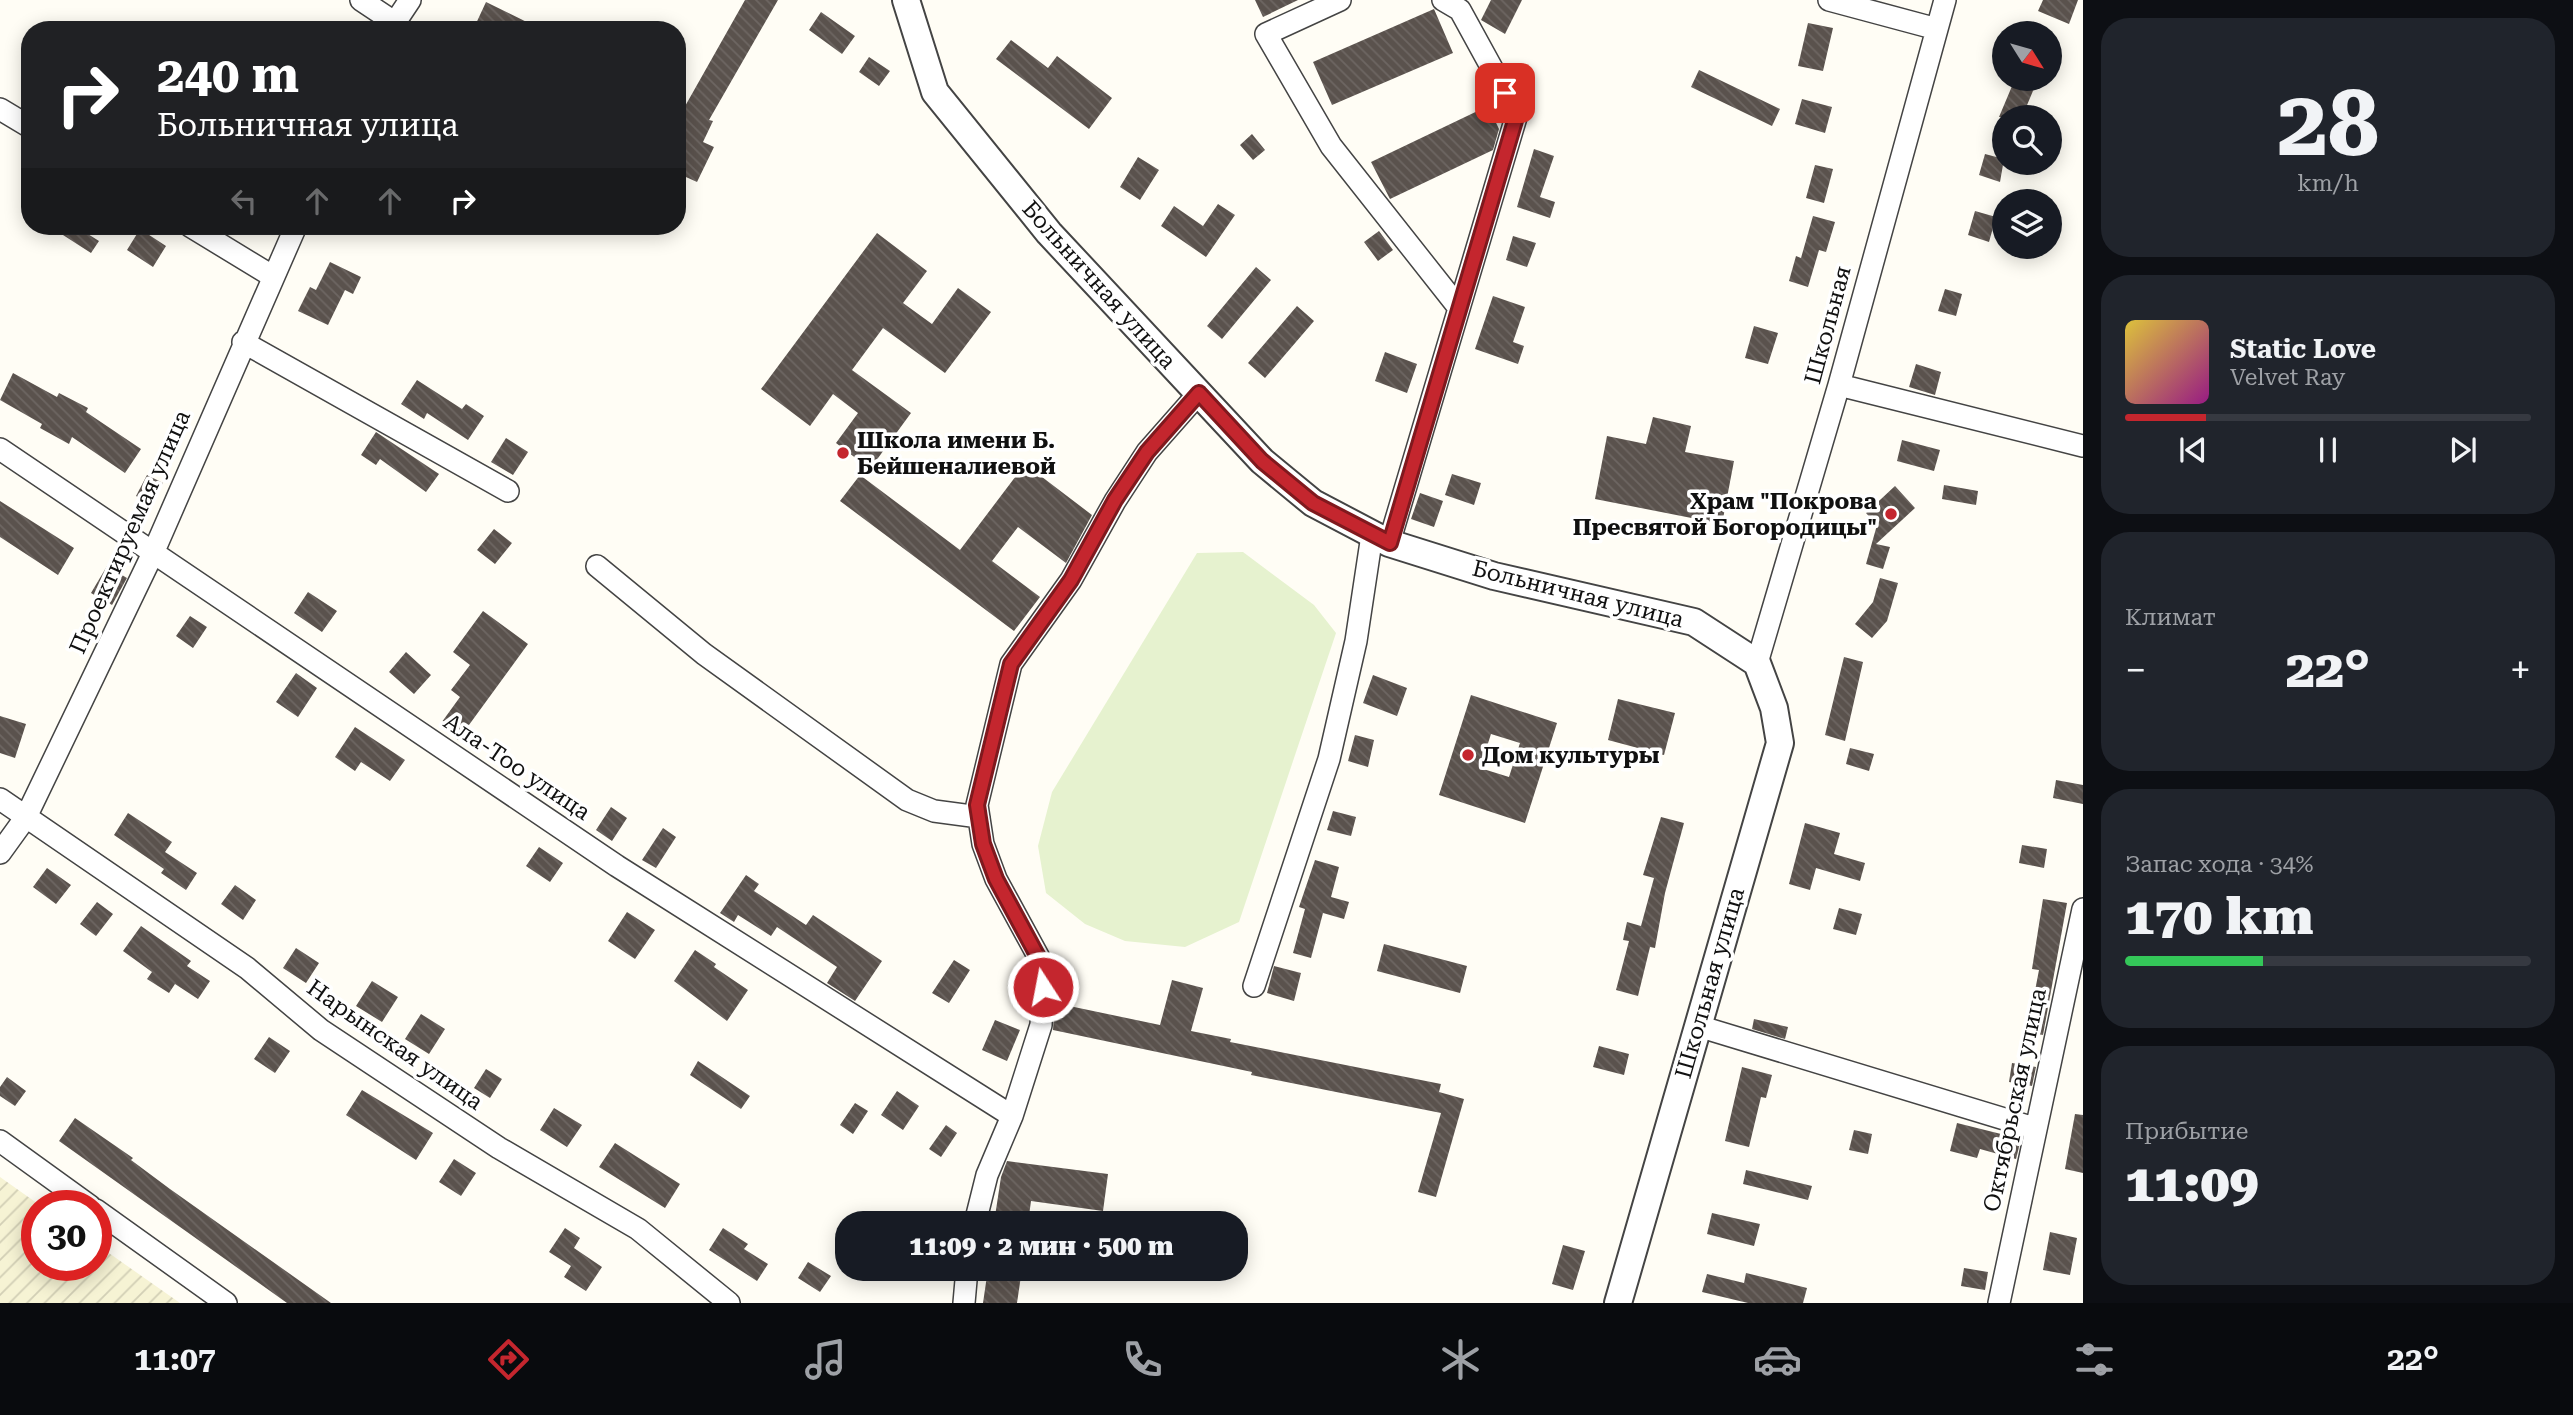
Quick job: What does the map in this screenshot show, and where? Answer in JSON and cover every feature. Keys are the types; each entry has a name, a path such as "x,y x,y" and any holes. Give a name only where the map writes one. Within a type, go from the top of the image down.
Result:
{"street":[{"path":"361,0 386,21"},
{"path":"395,21 410,0"},
{"name":"Больничная улица","path":"906,0 935,92 1049,233 1262,461 1313,503 1380,539 1494,576 1694,622 1757,663"},
{"path":"1340,0 1266,34 1331,146 1459,308"},
{"path":"1254,986 1329,759 1380,539 1459,308 1517,114 1460,10 1443,0"},
{"path":"1829,0 1937,29"},
{"name":"Школьная","path":"1757,663 1839,385 1945,0"},
{"path":"0,109 21,122"},
{"path":"205,235 272,276"},
{"name":"Проектируемая улица","path":"0,853 26,817 154,551 292,235"},
{"path":"243,342 508,491"},
{"path":"1839,385 2083,446"},
{"path":"978,1211 987,1175 1012,1116 1041,1025 1044,968 996,879 983,844 977,805 1011,664 1071,580 1115,500 1147,452 1199,393"},
{"name":"Ала-Тоо улица","path":"0,449 617,866 1012,1116"},
{"path":"597,566 704,654 907,800 934,811 979,817"},
{"name":"Школьная улица","path":"1618,1303 1780,743 1774,708 1757,663"},
{"name":"Нарынская улица","path":"0,799 247,968 321,1030 499,1148 638,1229 729,1303"},
{"name":"Октябрьская улица","path":"1999,1303 2034,1128 2083,909"},
{"path":"1698,1026 2034,1128"},
{"path":"0,1141 68,1190"},
{"path":"112,1221 226,1303"},
{"path":"964,1303 966,1281"}],"shaded area":[{"path":"0,1177 21,1192 21,1281 112,1281 112,1255 180,1303 0,1303"}],"green space":[{"path":"1243,552 1314,605 1336,633 1239,922 1185,947 1125,941 1085,924 1046,893 1038,846 1052,792 1197,553"}],"building":[{"path":"745,0 778,0 709,120 713,121 703,142 714,147 697,182 686,177 686,104"},
{"path":"1255,0 1298,0 1263,17"},
{"path":"1491,0 1522,0 1505,34 1481,20"},
{"path":"2043,0 2078,0 2069,24 2038,11"},
{"path":"486,2 525,21 477,21"},
{"path":"1434,9 1453,53 1332,105 1313,62"},
{"path":"821,12 855,36 842,54 809,30"},
{"path":"1808,23 1833,28 1823,71 1798,66"},
{"path":"1011,40 1048,68 1057,56 1112,98 1089,129 996,59"},
{"path":"869,57 890,71 879,86 859,72"},
{"path":"1699,70 1780,109 1772,126 1691,87"},
{"path":"2010,91 2033,91 2027,105 2004,105"},
{"path":"1802,99 1832,107 1825,133 1795,124"},
{"path":"1488,106 1499,129 1493,150 1390,199 1371,162"},
{"path":"1252,134 1265,150 1253,160 1240,145"},
{"path":"1534,149 1554,156 1540,197 1555,202 1550,218 1517,207"},
{"path":"1985,154 1992,156 1992,175 2001,175 2000,182 1979,175"},
{"path":"1138,157 1159,170 1140,200 1120,187"},
{"path":"1815,165 1833,169 1824,203 1806,198"},
{"path":"1218,204 1235,215 1206,257 1161,226 1174,206 1203,226"},
{"path":"1975,211 1992,216 1989,242 1968,235"},
{"path":"1813,216 1835,222 1826,252 1819,250 1808,287 1789,281 1796,256 1801,258"},
{"path":"1379,231 1393,250 1378,261 1364,242"},
{"name":"Школа имени Б. Бейшеналиевой","path":"877,233 927,271 903,303 932,324 958,288 991,312 945,373 883,328 852,370 911,413 870,469 836,443 858,413 833,394 810,426 761,389"},
{"path":"63,235 89,235 99,241 91,253"},
{"path":"136,235 149,235 166,246 153,267 127,250"},
{"path":"1513,236 1536,243 1527,267 1506,260"},
{"path":"330,262 361,277 353,294 345,290 328,325 298,311 310,287 316,290"},
{"path":"1256,267 1271,280 1222,339 1207,326"},
{"path":"1945,289 1962,294 1956,316 1938,311"},
{"path":"1493,296 1525,307 1513,342 1524,346 1518,364 1475,349"},
{"path":"1297,306 1314,321 1265,378 1248,363"},
{"path":"1754,326 1778,333 1768,364 1745,358"},
{"path":"1385,352 1417,364 1407,393 1375,381"},
{"path":"1916,364 1941,372 1935,395 1909,387"},
{"path":"13,373 57,397 59,393 88,408 86,412 141,449 125,473 72,437 69,444 40,428 42,424 0,400"},
{"path":"417,380 462,409 466,404 484,416 468,440 427,413 424,419 401,404"},
{"path":"1653,417 1691,426 1685,452 1734,461 1722,524 1595,499 1607,436 1646,444"},
{"path":"376,432 439,474 426,492 380,459 376,465 361,455"},
{"path":"506,438 528,452 513,475 491,462"},
{"path":"1902,440 1940,450 1934,471 1897,461"},
{"path":"1025,464 1092,515 1066,563 1018,527 992,561 1040,597 1014,631 840,501 860,475 960,550"},
{"path":"1452,474 1481,483 1474,505 1445,495"},
{"path":"147,475 163,483 152,504 136,496"},
{"path":"1944,485 1978,491 1976,505 1942,499"},
{"path":"1895,486 1915,508 1876,544 1890,547 1883,569 1866,564 1877,525 1866,513"},
{"path":"1420,493 1443,501 1434,527 1411,519"},
{"path":"0,501 74,548 58,575 0,537"},
{"path":"494,529 512,543 495,564 477,550"},
{"path":"107,566 127,578 112,605 91,593"},
{"path":"1880,578 1898,583 1887,621 1872,638 1855,624 1873,602"},
{"path":"308,592 337,611 322,632 294,613"},
{"path":"483,611 528,644 458,740 439,726 460,697 451,690 470,665 453,652"},
{"path":"190,616 207,627 193,648 176,636"},
{"path":"406,652 431,675 414,694 389,672"},
{"path":"1844,657 1863,662 1845,741 1825,735"},
{"path":"296,673 317,688 298,717 276,702"},
{"path":"1373,675 1407,688 1397,716 1363,703"},
{"name":"Дом культуры","path":"1471,695 1557,723 1525,823 1439,795","holes":["1491,734 1520,743 1509,777 1480,768"]},
{"path":"1618,699 1675,713 1664,755 1608,740"},
{"path":"0,716 26,724 15,758 0,753"},
{"path":"355,727 405,760 390,781 361,762 355,771 335,757"},
{"path":"1355,735 1374,740 1368,767 1348,761"},
{"path":"1850,748 1874,754 1869,771 1846,764"},
{"path":"2056,780 2083,785 2083,804 2053,798"},
{"path":"611,807 627,818 612,841 596,830"},
{"path":"1333,811 1356,817 1351,836 1327,830"},
{"path":"128,813 172,842 165,852 197,873 186,890 161,873 164,869 114,835"},
{"path":"1661,817 1684,823 1665,893 1655,948 1650,947 1638,996 1616,990 1629,941 1623,940 1627,922 1641,926 1654,878 1643,875"},
{"path":"1805,823 1840,833 1834,854 1865,863 1860,881 1816,868 1810,890 1789,884"},
{"path":"663,828 676,837 656,868 642,860"},
{"path":"2022,845 2047,849 2044,868 2019,863"},
{"path":"539,847 563,863 550,882 526,866"},
{"path":"1315,860 1339,867 1331,897 1349,902 1344,919 1323,913 1311,958 1293,953 1305,909 1299,907"},
{"path":"47,868 71,885 56,904 33,887"},
{"path":"746,875 759,884 754,891 806,925 813,915 882,961 855,1001 827,983 837,967 777,927 771,936 738,915 734,922 720,913"},
{"path":"235,885 256,900 243,920 221,904"},
{"path":"2043,899 2067,903 2043,1035 2027,1032 2039,970 2032,969"},
{"path":"97,902 113,914 96,936 80,924"},
{"path":"1839,908 1862,914 1856,935 1833,929"},
{"path":"627,912 655,930 635,959 608,941"},
{"path":"141,926 191,961 187,966 210,981 198,999 175,984 169,993 147,979 152,972 123,951"},
{"path":"1384,944 1467,966 1460,993 1377,971"},
{"path":"296,948 319,963 306,983 283,968"},
{"path":"695,950 716,964 714,967 748,990 727,1021 674,981"},
{"path":"954,960 970,970 949,1003 932,993"},
{"path":"1274,966 1301,973 1294,1001 1267,993"},
{"path":"1172,980 1203,988 1191,1031 1231,1039 1230,1042 1441,1084 1439,1092 1464,1099 1436,1197 1418,1192 1441,1113 1251,1075 1252,1072 1053,1030 1055,1003 1160,1025"},
{"path":"372,981 398,997 382,1022 356,1006"},
{"path":"421,1014 445,1029 429,1054 405,1039"},
{"path":"1754,1019 1788,1027 1785,1039 1752,1029"},
{"path":"995,1020 1020,1030 1007,1061 982,1050"},
{"path":"269,1037 290,1051 275,1073 254,1059"},
{"path":"1599,1046 1629,1054 1624,1075 1593,1067"},
{"path":"698,1061 750,1096 741,1109 690,1075"},
{"path":"2012,1063 2036,1067 2032,1086 2009,1082"},
{"path":"1742,1067 1772,1075 1766,1098 1761,1097 1749,1147 1725,1141"},
{"path":"486,1069 502,1079 490,1098 474,1088"},
{"path":"7,1077 26,1091 15,1106 0,1096 0,1087"},
{"path":"362,1090 433,1133 416,1160 346,1115"},
{"path":"897,1091 919,1106 903,1130 881,1115"},
{"path":"855,1103 868,1111 853,1134 840,1125"},
{"path":"554,1108 582,1125 567,1147 540,1130"},
{"path":"2075,1114 2083,1115 2083,1173 2065,1169"},
{"path":"75,1118 331,1303 287,1303 59,1141"},
{"path":"1957,1123 2021,1139 2016,1159 1980,1149 1977,1158 1950,1151"},
{"path":"946,1125 957,1133 941,1157 929,1149"},
{"path":"1854,1130 1872,1134 1868,1154 1849,1150"},
{"path":"615,1143 680,1184 665,1208 599,1167"},
{"path":"454,1159 476,1173 461,1196 439,1182"},
{"path":"1007,1161 1108,1174 1103,1211 1031,1201 1030,1211 996,1211 1001,1177"},
{"path":"1746,1170 1812,1186 1808,1200 1743,1184"},
{"path":"1712,1213 1760,1224 1754,1246 1707,1234"},
{"path":"565,1228 580,1238 574,1248 602,1267 586,1291 564,1277 571,1266 549,1252"},
{"path":"723,1228 748,1244 744,1249 768,1264 757,1281 709,1250"},
{"path":"2050,1232 2077,1238 2070,1275 2043,1270"},
{"path":"1563,1245 1585,1251 1573,1290 1552,1284"},
{"path":"808,1262 831,1276 820,1292 798,1278"},
{"path":"1964,1268 1988,1272 1985,1290 1961,1286"},
{"path":"1746,1273 1807,1288 1803,1303 1748,1303 1702,1292 1707,1274 1744,1283"},
{"path":"986,1281 1020,1281 1017,1303 983,1303"}],"place":[{"name":"Школа имени Б. Бейшеналиевой","path":"843,453"},
{"name":"Храм \"Покрова Пресвятой Богородицы\"","path":"1891,514"},
{"name":"Дом культуры","path":"1468,755"}],"route":[{"path":"1043,987 1044,968 996,879 983,844 977,805 1011,664 1041,618 1071,580 1115,500 1147,452 1199,393 1262,461 1313,503 1390,543 1517,114 1505,93"}]}
